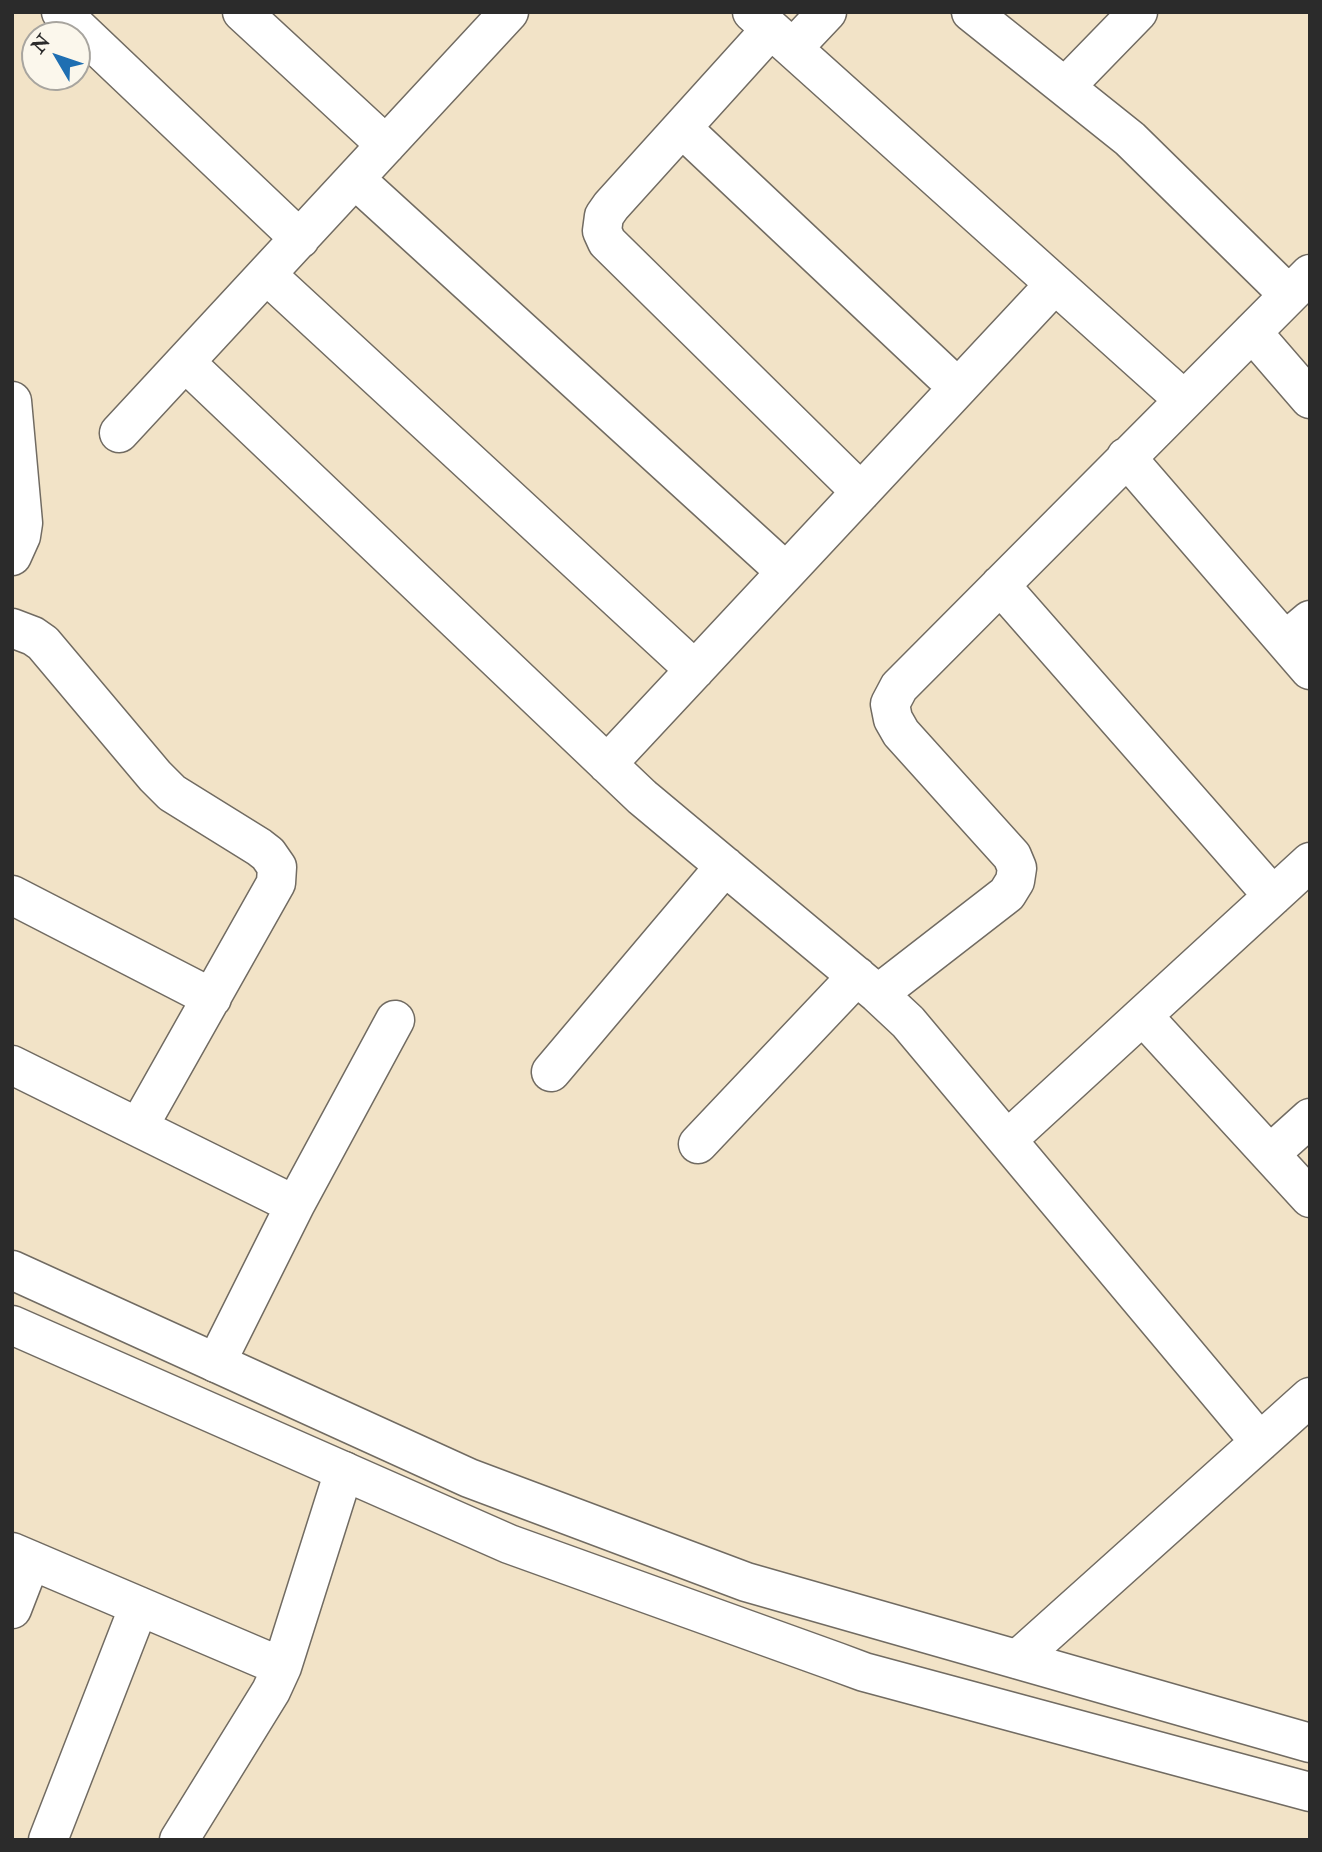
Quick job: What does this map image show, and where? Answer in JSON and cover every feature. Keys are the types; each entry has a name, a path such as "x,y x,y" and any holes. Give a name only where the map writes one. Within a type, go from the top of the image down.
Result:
{"street":[{"path":"242,12 386,145"},
{"path":"827,12 772,30 604,216 602,230 607,242 861,492"},
{"path":"698,1144 867,985 1007,894 1015,881 1017,868 1012,856 901,733 892,719 890,704 899,687 1299,284 1130,139 971,12"},
{"path":"1065,87 1138,12"},
{"path":"75,17 300,239"},
{"path":"119,433 386,145 491,18"},
{"path":"772,30 1184,399"},
{"path":"682,128 958,388"},
{"path":"355,179 786,572"},
{"path":"267,275 695,670"},
{"path":"607,764 1055,284"},
{"path":"1252,331 1310,399"},
{"path":"186,363 642,797 908,1022 1260,1442"},
{"path":"12,401 23,523 21,536 12,556"},
{"path":"1126,457 1297,630 1310,670"},
{"path":"1000,585 1273,896"},
{"path":"12,628 43,643 172,793 259,847 277,867 276,883 139,1126"},
{"path":"1007,1140 1310,862"},
{"path":"551,1072 725,866"},
{"path":"12,895 212,998"},
{"path":"1143,1016 1310,1198"},
{"path":"216,1363 295,1205 395,1020"},
{"path":"12,1065 295,1205"},
{"path":"1270,1154 1310,1118"},
{"path":"12,1270 469,1478 746,1582 1310,1742"},
{"path":"12,1325 509,1544 864,1672 1310,1792"},
{"path":"1018,1660 1310,1397"},
{"path":"179,1840 271,1691 282,1667 344,1471"},
{"path":"12,1609 22,1556 282,1667"},
{"path":"48,1840 139,1606"}]}
